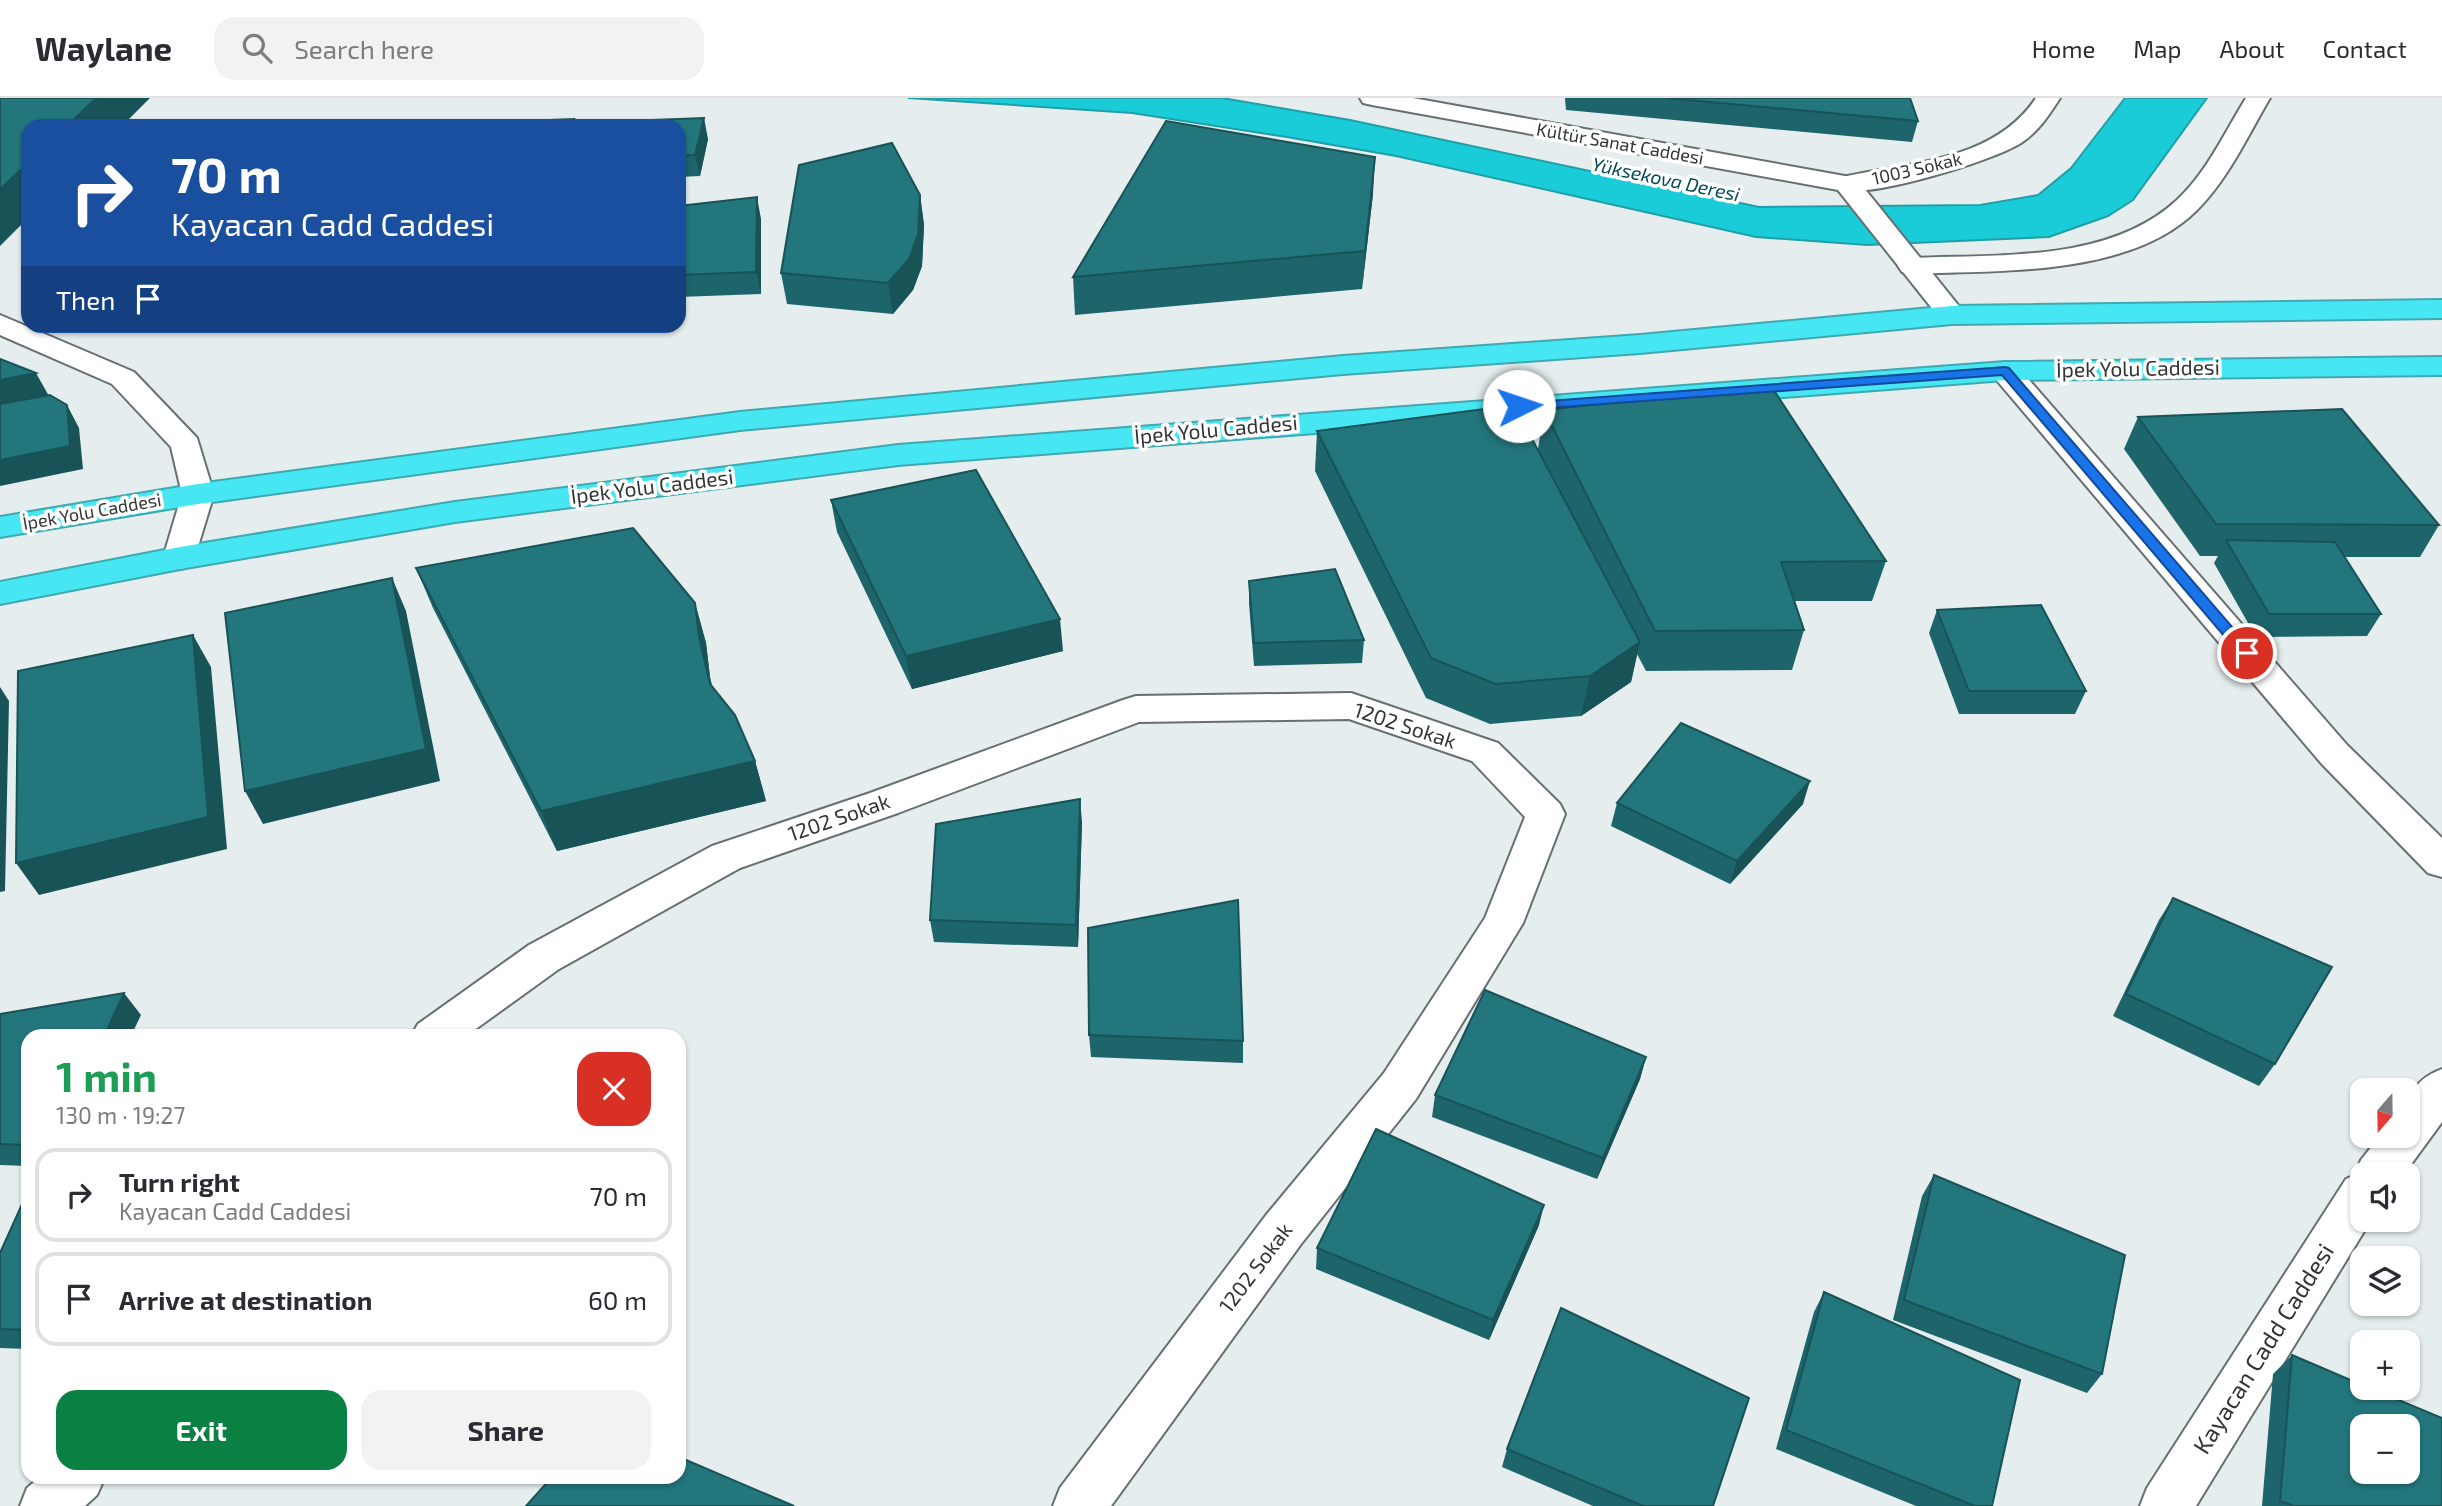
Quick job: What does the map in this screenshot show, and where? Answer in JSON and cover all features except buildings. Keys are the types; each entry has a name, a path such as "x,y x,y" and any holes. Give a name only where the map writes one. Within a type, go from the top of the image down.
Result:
{"highway":[{"name":"İpek Yolu Caddesi","path":"0,527 198,494 740,421 1343,365 1640,344 1952,315 2442,309"},
{"name":"İpek Yolu Caddesi","path":"0,593 180,558 455,512 898,455 2005,371 2442,366"}],"street":[{"name":"Kültür Sanat Caddesi","path":"1372,98 1855,192"},
{"name":"1003 Sokak","path":"1855,192 1959,161 1989,148 2025,127 2048,98"},
{"path":"1906,259 2063,256 2106,247 2151,230 2171,218 2198,192 2258,98"},
{"path":"1855,192 1952,315"},
{"path":"0,324 123,378 186,445 198,494 180,558"},
{"path":"2005,371 2334,754 2442,862"},
{"name":"1202 Sokak","path":"443,1029 544,957 726,857 884,803 1136,709 1351,706 1485,752 1546,814 1503,923 1400,1086 1284,1229 1079,1506"},
{"path":"2420,1117 2442,1088"},
{"name":"Kayacan Cadd Caddesi","path":"2166,1506 2350,1212"},
{"path":"46,1506 71,1484"}],"water":[{"path":"908,98 1222,98 1350,120 1759,207 1980,205 2038,195 2071,168 2125,98 2207,98 2133,200 2108,216 2049,237 1867,245 1756,237 1396,156 1132,113"}],"route":[{"path":"1519,406 2005,371 2247,653"}],"water label":[{"name":"Yüksekova Deresi","path":"1666,179"}]}
